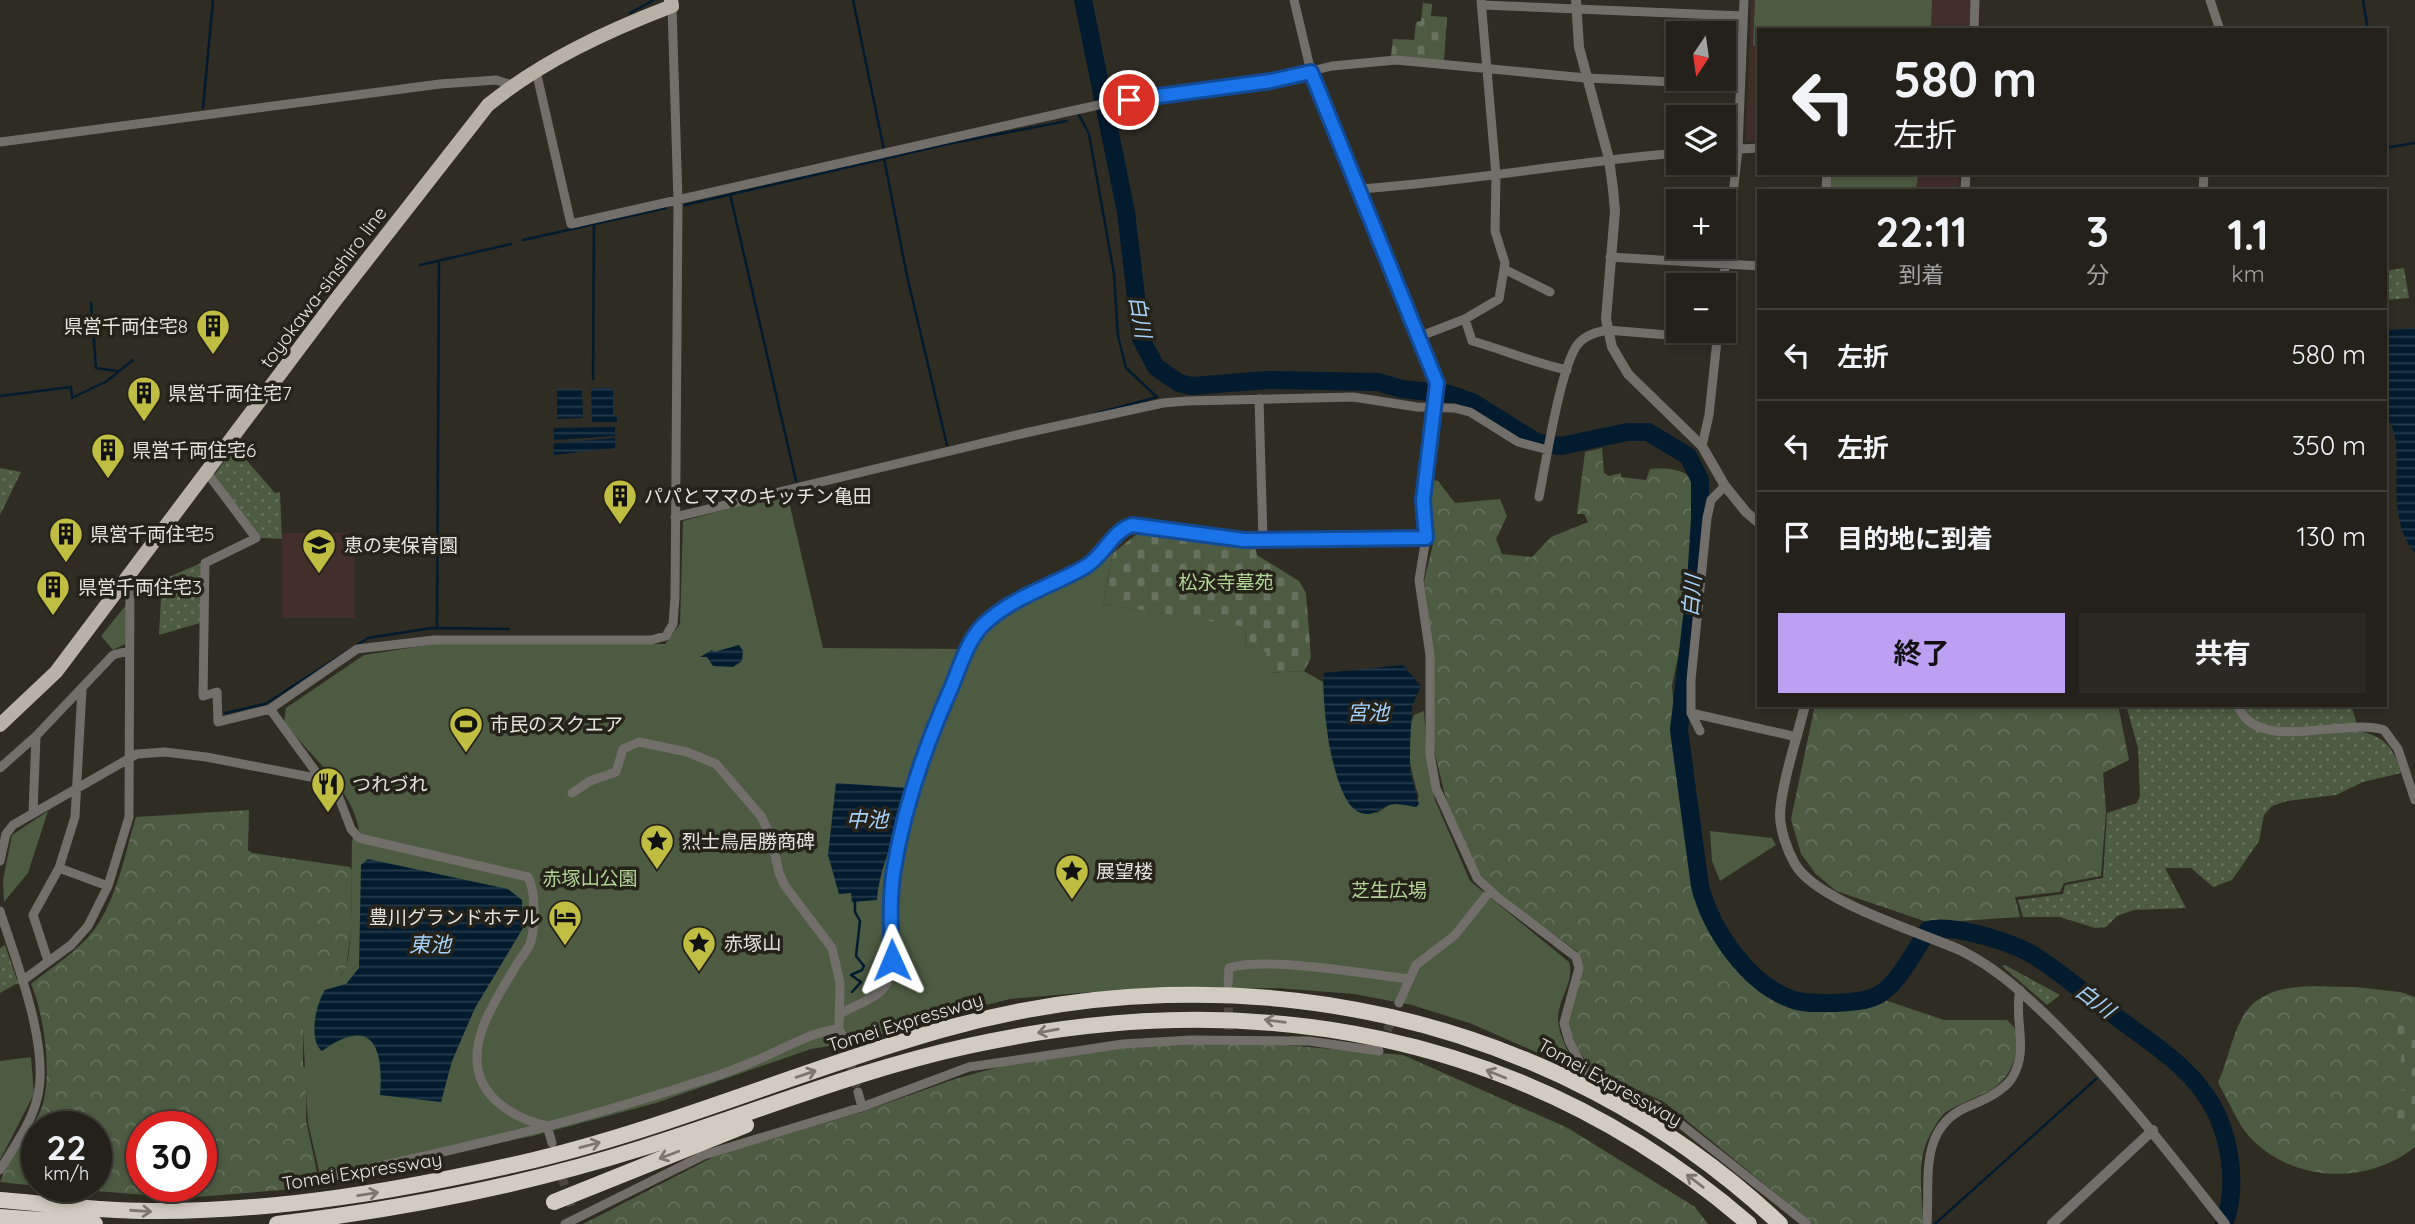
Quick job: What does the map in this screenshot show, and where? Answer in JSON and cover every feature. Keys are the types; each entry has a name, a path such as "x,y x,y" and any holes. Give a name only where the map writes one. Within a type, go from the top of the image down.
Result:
{"highway":[{"name":"Tomei Expressway","path":"0,1200 153,1212 206,1211 316,1202 396,1189 599,1143 941,1030 1043,1006 1107,997 1169,993 1243,995 1314,1002 1387,1014 1470,1038 1565,1077 1649,1124 1724,1176 1780,1224"},
{"name":"Tomei Expressway","path":"277,1224 465,1194 558,1172 726,1121 844,1080 965,1046 1065,1028 1203,1018 1265,1020 1325,1028 1428,1050 1532,1088 1582,1112 1675,1166 1749,1224"},
{"path":"554,1202 775,1114 844,1080"},
{"path":"0,1217 94,1224"}],"main road":[{"name":"toyokawa-sinshiro line","path":"0,725 56,672 488,105 512,85 577,48 675,2"}],"street":[{"path":"1294,0 1311,72 1437,383 1423,500 1426,538 1419,580 1430,655 1432,769 1441,804 1477,878 1576,957 1579,968 1564,1023 1569,1041 1584,1070 1658,1106 1807,1224"},
{"path":"1724,273 1738,149 1744,0"},
{"path":"1974,28 1975,0"},
{"path":"2210,0 2219,28"},
{"path":"208,474 256,538 205,563 203,696 217,692 218,722 270,709 358,649 434,640 660,639 673,624 678,201 675,2"},
{"path":"1418,337 1465,319 1499,299 1504,255 1495,231 1496,175 1482,2 1576,4 1743,16"},
{"path":"1576,4 1579,47 1609,159 1615,211 1607,330 1612,347 1628,374 1702,446 1726,485 1746,512 1757,521"},
{"path":"536,71 571,224 1113,103 1271,81 1332,66 1396,60 1586,78 1740,85"},
{"path":"0,142 440,84 496,80 512,85"},
{"path":"1738,149 1757,148"},
{"path":"1358,189 1436,184 1609,159 1666,154"},
{"path":"1611,257 1757,266"},
{"path":"1504,269 1550,292"},
{"path":"1465,319 1472,341 1515,353 1527,361 1567,370"},
{"path":"1539,497 1567,370 1578,344 1596,332 1607,330 1666,333"},
{"path":"1702,446 1709,415 1717,343"},
{"path":"675,517 1163,403 1353,397 1434,406 1470,412 1518,442 1548,450"},
{"path":"1259,399 1263,540"},
{"path":"1700,731 1691,713 1691,680 1707,518 1711,500 1726,485"},
{"path":"839,1015 878,994 889,979 894,869 916,778 937,719 977,632 993,616 1094,561 1124,528 1132,525 1263,540 1426,538"},
{"path":"22,981 71,945 88,926 108,886 129,817 130,572"},
{"path":"0,768 36,736 113,655 128,651"},
{"path":"48,961 33,915 59,868 75,817 82,689"},
{"path":"1804,707 1780,814 1785,841 1796,866 1811,883 1992,967 2020,990 2087,1056 2153,1130 2222,1221"},
{"path":"2239,707 2248,724 2282,733 2354,726 2384,730 2399,749 2415,800"},
{"path":"270,709 321,779 338,795 351,829 359,838 528,877 532,888 532,938 484,1023 478,1048 478,1068 485,1089 498,1102 523,1118 547,1126"},
{"path":"1691,713 1797,737"},
{"path":"33,814 36,736"},
{"path":"572,793 590,781 616,772 623,749 639,742 687,752 716,764 761,816 771,837 779,873 785,886 832,948 839,972 839,1028 844,1039"},
{"path":"1,855 6,834 13,825 138,754 165,752 206,757 321,779"},
{"path":"59,868 108,886"},
{"path":"1399,1003 1408,979 1426,955 1455,935 1490,891"},
{"path":"0,911 35,1018 38,1096 0,1170"},
{"path":"1228,984 1229,968 1246,966 1306,967 1408,979"},
{"path":"1927,1224 1927,1165 1939,1129 1956,1112 2005,1085 2017,1066 2022,1040 2016,1008 2020,990"},
{"path":"325,1178 437,1154 547,1126 703,1080 802,1038 839,1028"},
{"path":"565,1224 704,1155 862,1107 969,1068 1123,1044 1229,1037 1309,1041 1379,1051"},
{"path":"858,1092 862,1107"},
{"path":"547,1126 552,1143"},
{"path":"2052,1224 2153,1130"},
{"path":"571,1206 574,1218"}],"shaded area":[{"path":"1751,0 1971,0 1969,28 1757,28 1757,141 1746,141"},
{"path":"1831,175 1960,175 1958,189 1829,189"},
{"name":"恵の実保育園","path":"282,533 355,533 355,618 282,618"}],"green space":[{"path":"1755,0 1932,0 1931,28 1757,28 1757,47 1753,46"},
{"path":"1423,3 1432,4 1431,16 1447,17 1444,61 1391,56 1393,39 1414,40 1416,22 1421,21"},
{"path":"1832,175 1918,175 1916,189 1830,189"},
{"path":"2404,268 2409,298 2387,300 2387,271"},
{"path":"235,447 275,493 280,492 282,539 261,538 214,475"},
{"path":"1602,448 1604,473 1609,476 1621,473 1621,477 1646,480 1650,469 1668,469 1680,471 1695,481 1694,581 1672,685 1676,737 1687,796 1699,907 1708,923 1762,985 1793,1002 1837,1004 1876,997 1944,1020 2007,1020 2016,1031 2016,1053 2006,1077 1989,1091 1946,1112 1928,1139 1921,1170 1923,1224 1813,1224 1664,1102 1590,1068 1571,1038 1566,1017 1581,970 1578,952 1502,897 1476,870 1449,812 1434,750 1433,652 1424,581 1433,544 1432,511 1427,499 1430,479 1438,481 1455,503 1500,499 1507,516 1496,539 1502,554 1532,557 1551,537 1588,522 1584,514 1577,514 1585,452"},
{"path":"0,468 21,472 0,515"},
{"name":"赤塚山公園","path":"787,493 823,648 970,649 996,617 1043,588 1113,553 1103,604 1246,627 1245,646 1266,652 1267,673 1304,671 1323,682 1329,745 1349,804 1377,813 1389,805 1419,797 1411,767 1409,735 1414,715 1424,711 1427,758 1435,800 1470,881 1569,962 1570,976 1558,1017 1562,1038 1577,1070 1472,1024 1412,1005 1354,994 1277,988 1091,992 1010,999 859,1041 811,1049 656,1103 533,1136 321,1179 308,1123 302,1013 319,982 339,976 344,972 347,963 351,930 352,840 359,830 355,814 339,786 284,722 286,708 364,655 434,644 665,644 680,624 683,521"},
{"name":"松永寺墓苑","path":"1142,530 1255,544 1257,555 1299,581 1306,593 1311,658 1304,671 1267,673 1245,647 1246,628 1103,604 1113,553"},
{"path":"201,563 200,623 159,635 162,580"},
{"path":"126,605 125,644 113,650 101,636"},
{"path":"1815,707 2118,707 2129,760 2103,773 2106,811 2101,876 2064,883 2060,892 2015,897 2020,917 1930,923 1836,891 1816,874 1801,854 1791,819"},
{"path":"2127,707 2352,707 2359,731 2388,745 2401,773 2363,782 2336,795 2287,801 2272,806 2264,815 2259,841 2232,880 2213,887 2191,868 2165,868 2186,908 2134,910 2117,916 2106,927 2095,928 2060,917 2023,917 2018,900 2063,894 2065,885 2103,878 2107,813 2137,803 2140,796 2138,748"},
{"path":"249,810 248,850 252,853 350,867 351,929 346,970 303,1012 303,1065 307,1071 306,1120 318,1177 322,1181 320,1187 217,1195 217,1111 126,1111 126,1193 112,1192 112,1111 40,1111 46,1083 46,1047 40,1012 31,984 64,959 94,930 109,904 136,817"},
{"path":"48,811 28,873 4,902 3,880 12,835"},
{"path":"1710,831 1772,838 1776,845 1720,881 1712,861"},
{"path":"5,945 18,983 0,993 0,948"},
{"path":"2005,965 2060,995 2047,1005 2002,966"},
{"path":"2307,986 2400,992 2415,997 2415,1147 2396,1160 2352,1173 2329,1174 2285,1163 2265,1151 2248,1135 2218,1083 2234,1035 2250,1007 2262,997 2276,991"},
{"path":"2400,1009 2415,1024 2415,1130 2392,1137 2390,1125 2394,1107 2400,1090 2407,1088 2408,1082 2400,1069 2401,1043 2391,1029 2400,1025 2397,1021"},
{"path":"1191,1043 1272,1044 1403,1055 1568,1128 1695,1207 1708,1224 583,1224 717,1155 862,1112 955,1079 1013,1063 1124,1048"},
{"path":"31,1057 34,1094 25,1111 21,1111 21,1119 0,1160 0,1061"},
{"path":"21,1143 21,1184 0,1182"}],"water":[{"path":"2415,328 2415,553 2401,528 2398,515 2396,443 2387,416 2387,330"},
{"path":"591,388 613,388 613,415 617,416 617,422 592,422"},
{"path":"557,389 582,389 583,418 557,419"},
{"path":"615,427 615,436 554,440 554,428"},
{"path":"615,438 615,448 554,455 554,443"},
{"path":"739,645 743,651 742,661 733,667 713,666 707,657 700,657 712,650 714,652"},
{"name":"宮池","path":"1403,665 1421,686 1412,706 1410,747 1410,771 1419,804 1416,807 1392,804 1364,814 1350,804 1335,771 1324,705 1324,673"},
{"name":"中池","path":"836,783 907,788 901,816 882,871 877,900 852,902 851,893 839,894 828,855"},
{"name":"東池","path":"368,859 508,889 522,900 523,928 475,1008 452,1061 441,1102 380,1095 380,1063 377,1050 363,1036 339,1041 322,1051 315,1039 316,1012 325,990 346,984 359,968 361,865"}],"waterway":[{"path":"203,108 213,0"},
{"path":"630,13 654,0"},
{"path":"853,0 884,150"},
{"name":"白川","path":"1083,0 1126,212 1141,339 1156,367 1179,383 1191,386 1268,380 1378,382 1402,389 1449,394 1472,402 1538,443 1561,446 1627,432 1648,432 1688,456 1700,480 1700,518 1696,583 1679,730 1700,886 1713,920 1733,953 1760,981 1775,991 1796,1001 1817,1003 1857,1001 1880,994 1901,973 1928,930 1952,929 1967,932 2013,945 2035,956 2163,1051 2198,1084 2215,1111 2230,1159 2231,1193 2224,1224"},
{"path":"2363,0 2368,28"},
{"path":"1079,115 1089,134 1114,274 1118,336 1126,368 1157,397 1094,414"},
{"path":"685,205 952,143 1067,121"},
{"path":"2387,148 2415,143"},
{"path":"884,158 907,276 947,445"},
{"path":"2208,176 2215,175"},
{"path":"730,194 796,481"},
{"path":"523,240 666,208"},
{"path":"593,379 594,224"},
{"path":"420,265 511,244"},
{"path":"437,629 439,261"},
{"path":"91,303 96,368 117,371"},
{"path":"0,396 71,387 72,398 107,381 133,360"},
{"path":"225,713 265,704 368,638 431,628 509,629"},
{"path":"852,992 861,982 851,975 862,970 864,966 856,956 860,921 855,912 855,902"},
{"path":"1935,1224 2096,1079"}],"tunnel":[{"path":"1228,994 1229,1034"},
{"path":"1382,1043 1399,1003"},
{"path":"844,1039 858,1092"},
{"path":"554,1151 571,1206"}],"place":[{"name":"県営千両住宅8","path":"213,356"},
{"name":"県営千両住宅7","path":"144,423"},
{"name":"県営千両住宅6","path":"108,480"},
{"name":"パパとママのキッチン亀田","path":"620,526"},
{"name":"県営千両住宅5","path":"66,564"},
{"name":"恵の実保育園","path":"319,575"},
{"name":"県営千両住宅3","path":"53,617"},
{"name":"市民のスクエア","path":"466,754"},
{"name":"つれづれ","path":"328,814"},
{"name":"烈士鳥居勝商碑","path":"657,871"},
{"name":"展望楼","path":"1072,901"},
{"name":"豊川グランドホテル","path":"565,947"},
{"name":"赤塚山","path":"699,973"}],"route":[{"path":"892,960 891,901 894,869 916,778 937,719 965,655 977,632 993,616 1041,587 1094,561 1105,552 1119,531 1132,525 1244,540 1426,538 1423,500 1437,383 1311,72 1271,81 1129,100"}],"park label":[{"name":"芝生広場","path":"1389,890"}]}
